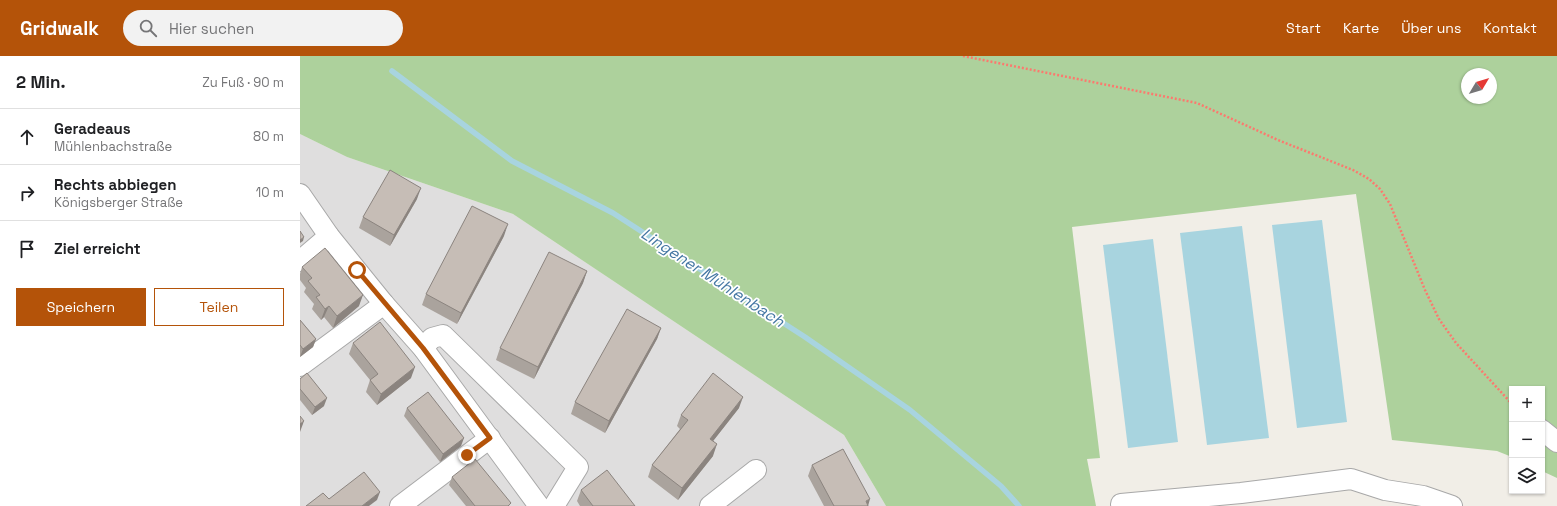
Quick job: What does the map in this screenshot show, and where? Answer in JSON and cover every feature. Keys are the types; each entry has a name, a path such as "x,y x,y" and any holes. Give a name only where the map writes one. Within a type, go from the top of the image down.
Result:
{"street":[{"path":"300,194 329,236 384,304 423,348 539,506"},
{"path":"300,261 329,236"},
{"path":"300,366 384,304"},
{"path":"423,348 432,338 443,335 578,467 554,506"},
{"path":"1545,432 1557,442"},
{"path":"400,506 490,438"},
{"path":"710,506 756,470"},
{"path":"1121,504 1242,500 1351,479 1382,498 1423,496 1452,506"}],"path":[{"path":"963,56 1197,103 1278,140 1354,170 1369,179 1380,189 1390,204 1425,290 1440,320 1456,343 1509,401"}],"shaded area":[{"path":"300,134 347,157 513,214 844,435 886,506 300,506"}],"green space":[{"path":"300,56 1557,56 1557,478 1545,472 1545,386 1509,386 1509,456 1497,451 1392,440 1356,194 1072,227 1100,458 1087,459 1096,506 886,506 844,435 513,214 347,157 300,134"}],"water":[{"path":"1322,220 1347,422 1297,428 1272,225"},
{"path":"1242,226 1269,438 1207,445 1180,233"},
{"path":"1153,239 1178,442 1128,448 1103,245"}],"building":[{"path":"390,170 421,188 394,235 363,217"},
{"path":"472,206 508,224 461,313 426,294"},
{"path":"300,231 304,237 300,240"},
{"path":"325,248 363,295 337,316 329,306 325,309 316,297 320,295 308,281 312,278 302,267"},
{"path":"549,252 587,271 538,367 500,348"},
{"path":"627,309 661,328 609,421 575,402"},
{"path":"300,320 316,339 303,349 300,345"},
{"path":"380,322 415,367 381,394 370,380 378,374 353,343"},
{"path":"307,373 327,398 315,407 300,389 300,379"},
{"path":"713,373 743,397 710,439 717,444 682,488 652,465 688,420 681,415"},
{"path":"428,392 464,438 443,454 407,408"},
{"path":"300,416 304,421 300,424"},
{"path":"843,449 870,499 866,501 868,506 834,506 812,465"},
{"path":"475,459 511,503 508,506 475,506 452,477"},
{"path":"607,470 635,506 593,506 581,490"},
{"path":"364,472 380,492 362,506 306,506 323,493 329,499"}],"waterway":[{"name":"Lingener Mühlenbach","path":"392,71 512,161 613,213 805,337 910,410 1001,486 1019,506"}],"route":[{"path":"357,270 384,304 423,348 490,438 467,455"}]}
